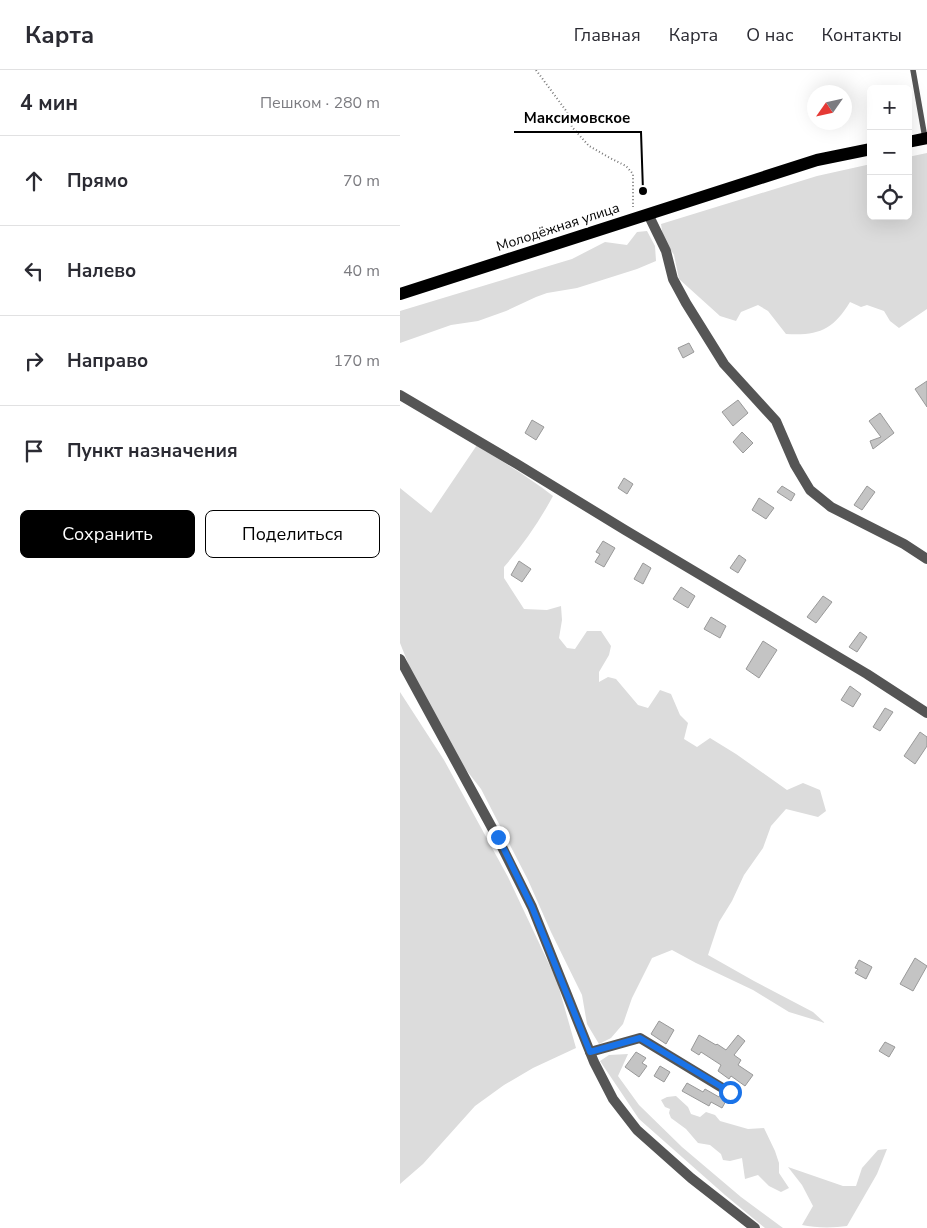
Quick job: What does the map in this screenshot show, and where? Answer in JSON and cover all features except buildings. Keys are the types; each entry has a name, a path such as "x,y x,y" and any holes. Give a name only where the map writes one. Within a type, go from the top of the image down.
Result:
{"main road":[{"path":"912,141 926,138"},
{"name":"Молодёжная улица","path":"400,294 817,160 867,150"}],"street":[{"path":"648,214 666,251 673,279 686,303 724,364 776,422 795,465 810,490 831,507 904,544 927,559"},
{"path":"400,396 518,464 927,712"},
{"path":"400,659 498,837 532,907 594,1062 613,1098 637,1130 691,1178 755,1228"},
{"path":"590,1052 640,1038 730,1092"}],"lane":[{"path":"913,70 926,138"}],"path":[{"path":"536,70 567,112 572,128 589,146 626,166 634,174 633,219"}],"shaded area":[{"path":"927,153 927,309 899,328 890,321 884,311 867,305 861,307 850,302 837,319 824,329 807,334 786,334 768,311 758,305 741,312 736,321 720,316 679,279 674,255 663,237 661,224 817,176 867,165 867,220 912,220 912,156"},
{"path":"647,231 655,246 656,261 577,288 547,293 478,321 451,325 400,343 400,311 572,259 605,242 627,245 637,232"},
{"path":"477,445 553,496 530,533 504,567 504,578 524,609 547,610 561,606 562,620 559,638 567,648 575,649 587,631 601,631 611,646 609,655 599,672 599,682 608,677 616,679 638,705 648,708 660,690 671,694 680,715 688,723 684,739 697,747 710,738 787,790 803,783 820,790 826,811 818,817 786,809 771,826 763,848 744,875 732,901 719,922 708,955 813,1012 825,1023 789,1012 753,990 672,950 652,958 632,998 623,1024 611,1038 599,1044 587,1024 582,995 528,880 481,789 460,762 418,688 400,643 400,488 431,513"},
{"path":"400,692 444,760 508,877 557,981 576,1048 533,1068 504,1085 475,1106 423,1164 400,1184"},
{"path":"628,1054 618,1076 639,1105 682,1147 741,1197 783,1228 765,1228 639,1119 600,1061 609,1055"},
{"path":"676,1096 688,1107 691,1114 700,1117 706,1112 715,1115 720,1121 748,1129 764,1128 779,1163 779,1173 789,1188 781,1192 769,1186 758,1175 745,1179 742,1158 730,1161 723,1160 721,1154 710,1145 698,1143 686,1129 671,1118 670,1109 665,1107 661,1100"},
{"path":"887,1149 877,1174 847,1226 813,1227 802,1225 813,1206 802,1185 788,1167 843,1186 856,1186 862,1168 878,1150"}],"place":[{"name":"Максимовское","path":"643,191"}],"route":[{"path":"498,837 532,907 590,1052 640,1038 730,1092"}]}
